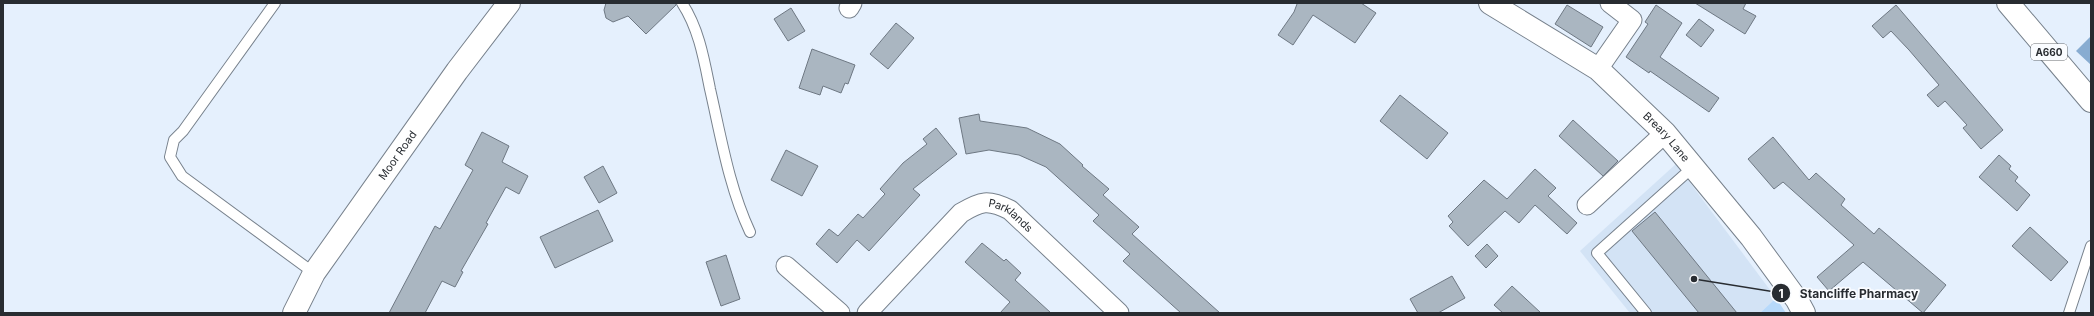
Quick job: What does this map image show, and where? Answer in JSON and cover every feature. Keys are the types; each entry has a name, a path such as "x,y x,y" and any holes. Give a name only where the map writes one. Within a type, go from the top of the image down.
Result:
{"main road":[{"name":"Moor Road","path":"294,313 314,273 457,71 509,3"},
{"name":"Breary Lane","path":"1490,3 1598,69 1665,133 1751,238 1797,300 1804,313"},
{"name":"A660","path":"2008,3 2091,101"}],"street":[{"path":"1598,69 1632,20 1610,3"},
{"path":"1587,205 1665,133"},
{"name":"Parklands","path":"867,313 960,213 976,204 995,202 1010,210 1119,313"},
{"path":"786,266 840,313"}],"lane":[{"path":"275,3 183,131 174,140 170,157 182,176 314,273"},
{"path":"682,3 694,24 700,43 738,203 750,232"},
{"path":"1646,313 1597,253 1693,167"},
{"path":"2069,313 2091,246"}],"shaded area":[{"path":"2091,36 2091,65 2076,51"},
{"path":"1676,164 1776,298 1760,313 1630,313 1580,251"},
{"path":"1776,298 1786,313 1760,313"}],"building":[{"path":"606,3 676,3 676,5 646,34 628,16 613,22 606,18 604,10"},
{"path":"1296,3 1361,3 1376,13 1355,43 1313,15 1293,45 1278,35 1294,12"},
{"path":"1695,3 1746,3 1743,9 1756,16 1745,34"},
{"path":"1567,5 1603,27 1591,47 1555,24"},
{"path":"1656,5 1682,23 1660,57 1719,98 1709,112 1650,71 1649,73 1626,57 1648,24 1645,22"},
{"path":"1896,5 2003,130 1981,149 1963,128 1967,125 1945,101 1938,107 1927,95 1939,85 1909,50 1891,31 1883,38 1872,26"},
{"path":"791,8 805,31 788,41 774,19"},
{"path":"1699,19 1714,30 1701,47 1686,35"},
{"path":"896,23 914,38 888,69 870,54"},
{"path":"812,49 855,65 848,84 845,83 841,93 823,86 820,95 799,88"},
{"path":"1400,95 1448,133 1427,159 1380,121"},
{"path":"979,114 980,121 1027,128 1060,144 1083,165 1082,166 1109,189 1103,195 1139,227 1132,234 1220,313 1181,313 1123,261 1130,254 1093,221 1099,215 1046,167 1019,155 989,150 966,154 959,118"},
{"path":"1573,120 1618,161 1603,176 1559,136"},
{"path":"936,128 957,154 913,189 920,195 869,251 857,240 837,263 816,244 829,229 838,236 858,214 863,218 885,194 880,189 903,163 927,144 923,139"},
{"path":"482,132 509,146 502,162 528,176 519,194 506,187 486,223 488,224 461,271 463,272 455,287 442,281 425,313 389,313 435,226 440,229 473,170 465,165"},
{"path":"1773,137 1809,180 1816,173 1845,199 1841,205 1874,234 1879,228 1946,285 1923,313 1863,262 1829,291 1817,277 1854,245 1783,182 1774,189 1748,159"},
{"path":"786,150 818,166 802,196 771,180"},
{"path":"1999,155 2011,166 2009,169 2018,177 2015,181 2030,195 2017,211 1979,177"},
{"path":"603,166 617,193 599,203 584,177"},
{"path":"1535,169 1556,188 1548,196 1577,223 1567,234 1535,205 1519,223 1505,211 1468,246 1449,226 1453,222 1448,216 1484,180 1507,199"},
{"path":"598,210 613,241 555,268 540,237"},
{"path":"1655,212 1737,313 1699,313 1632,231"},
{"path":"2030,227 2068,262 2051,281 2012,246"},
{"path":"982,243 1004,261 1006,259 1021,273 1015,280 1051,313 1000,313 1010,302 965,262"},
{"path":"1487,244 1498,256 1486,268 1475,256"},
{"path":"726,255 740,299 721,306 706,262"},
{"path":"1452,276 1465,298 1438,313 1418,313 1410,299"},
{"path":"1512,286 1541,313 1503,313 1494,305"}],"place":[{"name":"Stancliffe Pharmacy","path":"1694,279"}]}
